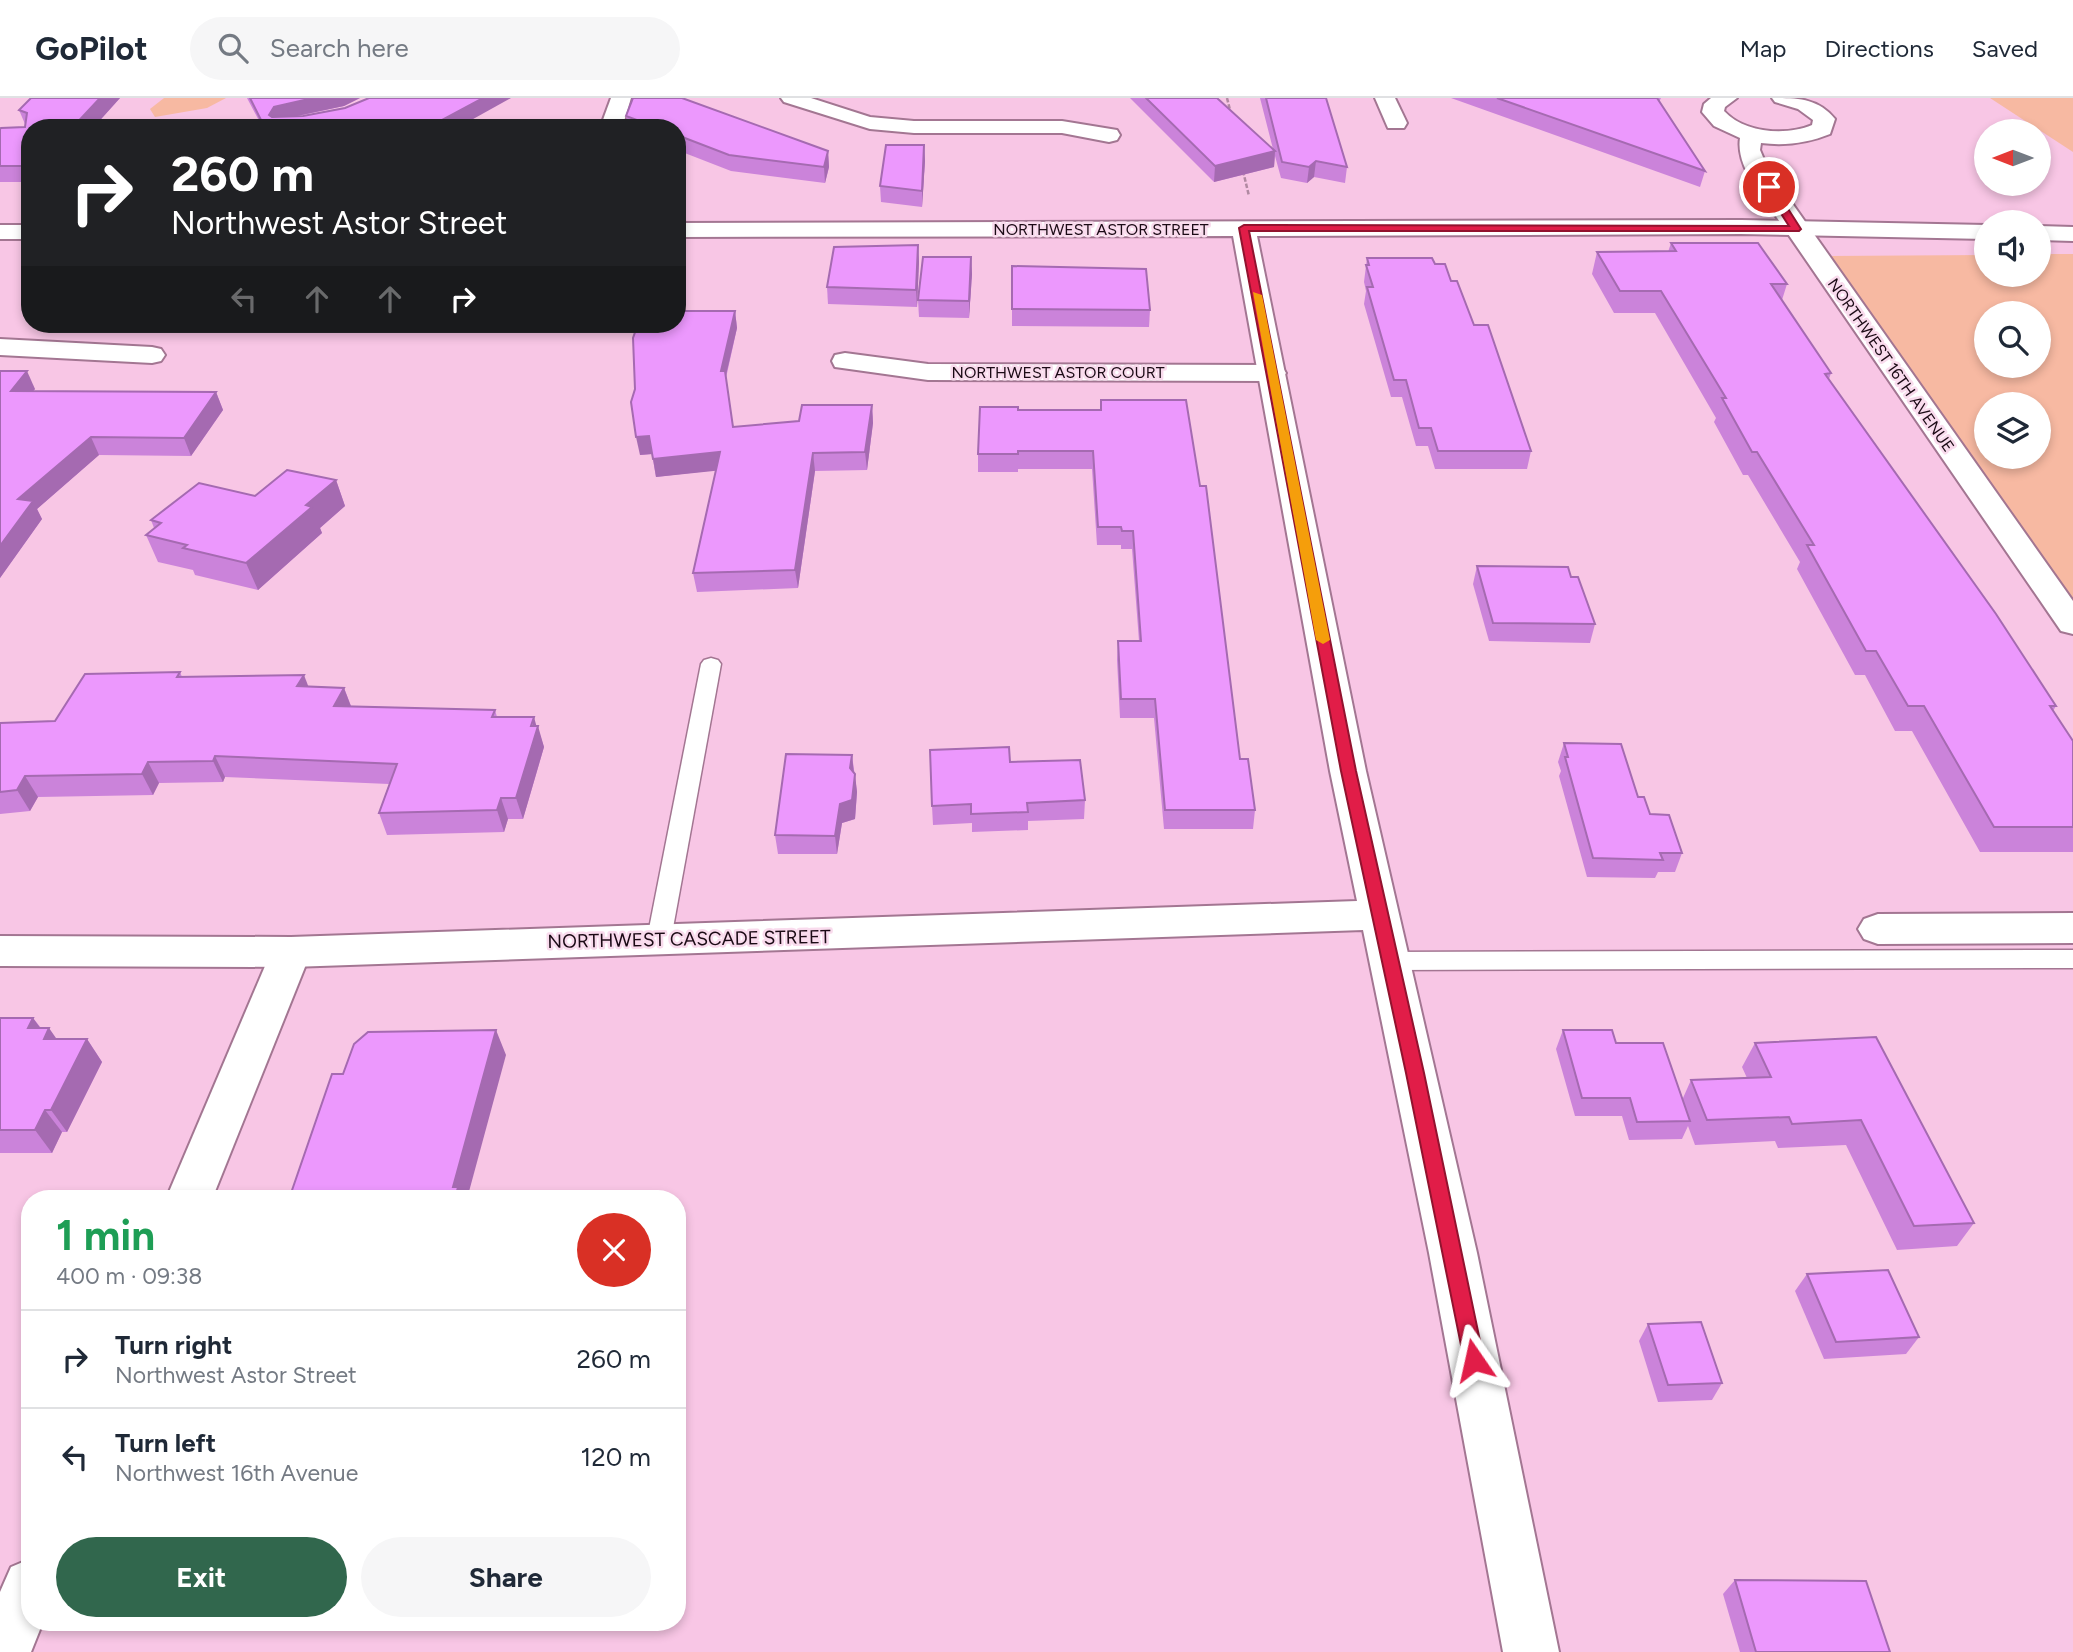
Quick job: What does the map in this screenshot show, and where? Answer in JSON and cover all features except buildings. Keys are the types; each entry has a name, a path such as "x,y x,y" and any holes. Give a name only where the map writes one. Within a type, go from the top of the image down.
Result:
{"street":[{"path":"614,119 621,98"},
{"path":"791,98 839,116 870,123 914,127 1062,127 1109,135"},
{"path":"1385,98 1396,123"},
{"path":"1727,98 1715,104 1715,116 1731,127 1751,134 1794,138 1822,129 1825,119 1820,114 1803,104 1782,98"},
{"name":"NORTHWEST 16TH AVENUE","path":"1751,134 1749,150 1757,169 1796,229 2073,624"},
{"path":"1250,228 1272,373 1348,771 1453,1253 1531,1652"},
{"name":"NORTHWEST ASTOR STREET","path":"686,230 1250,228 1974,232"},
{"path":"0,232 21,232"},
{"path":"2051,233 2073,234"},
{"path":"0,347 152,355"},
{"name":"NORTHWEST ASTOR COURT","path":"845,361 928,372 1272,373"},
{"name":"NORTHWEST CASCADE STREET","path":"0,951 291,952 659,939 782,938 1379,915"},
{"path":"1878,929 2073,928"},
{"path":"193,1190 291,952"},
{"path":"0,1578 21,1578"},
{"path":"3,1652 21,1608"}],"lane":[{"path":"659,939 711,664"},
{"path":"1389,961 2073,959"}],"path":[{"path":"1227,98 1233,124"},
{"path":"1241,163 1250,228"}],"shaded area":[{"path":"164,98 226,98 207,108 155,117 150,109"},
{"path":"1990,98 2073,98 2073,152 2051,138 2051,119 2022,119"},
{"path":"2051,254 2073,254 2073,605 1977,469 2051,469 2051,392 1974,392 1974,465 1827,256 1974,255 1974,287 2051,287"}],"slow traffic":[{"path":"1257,295 1323,640"}],"route":[{"path":"1474,1360 1415,1073 1348,771 1244,228 1796,229 1769,187"}]}
